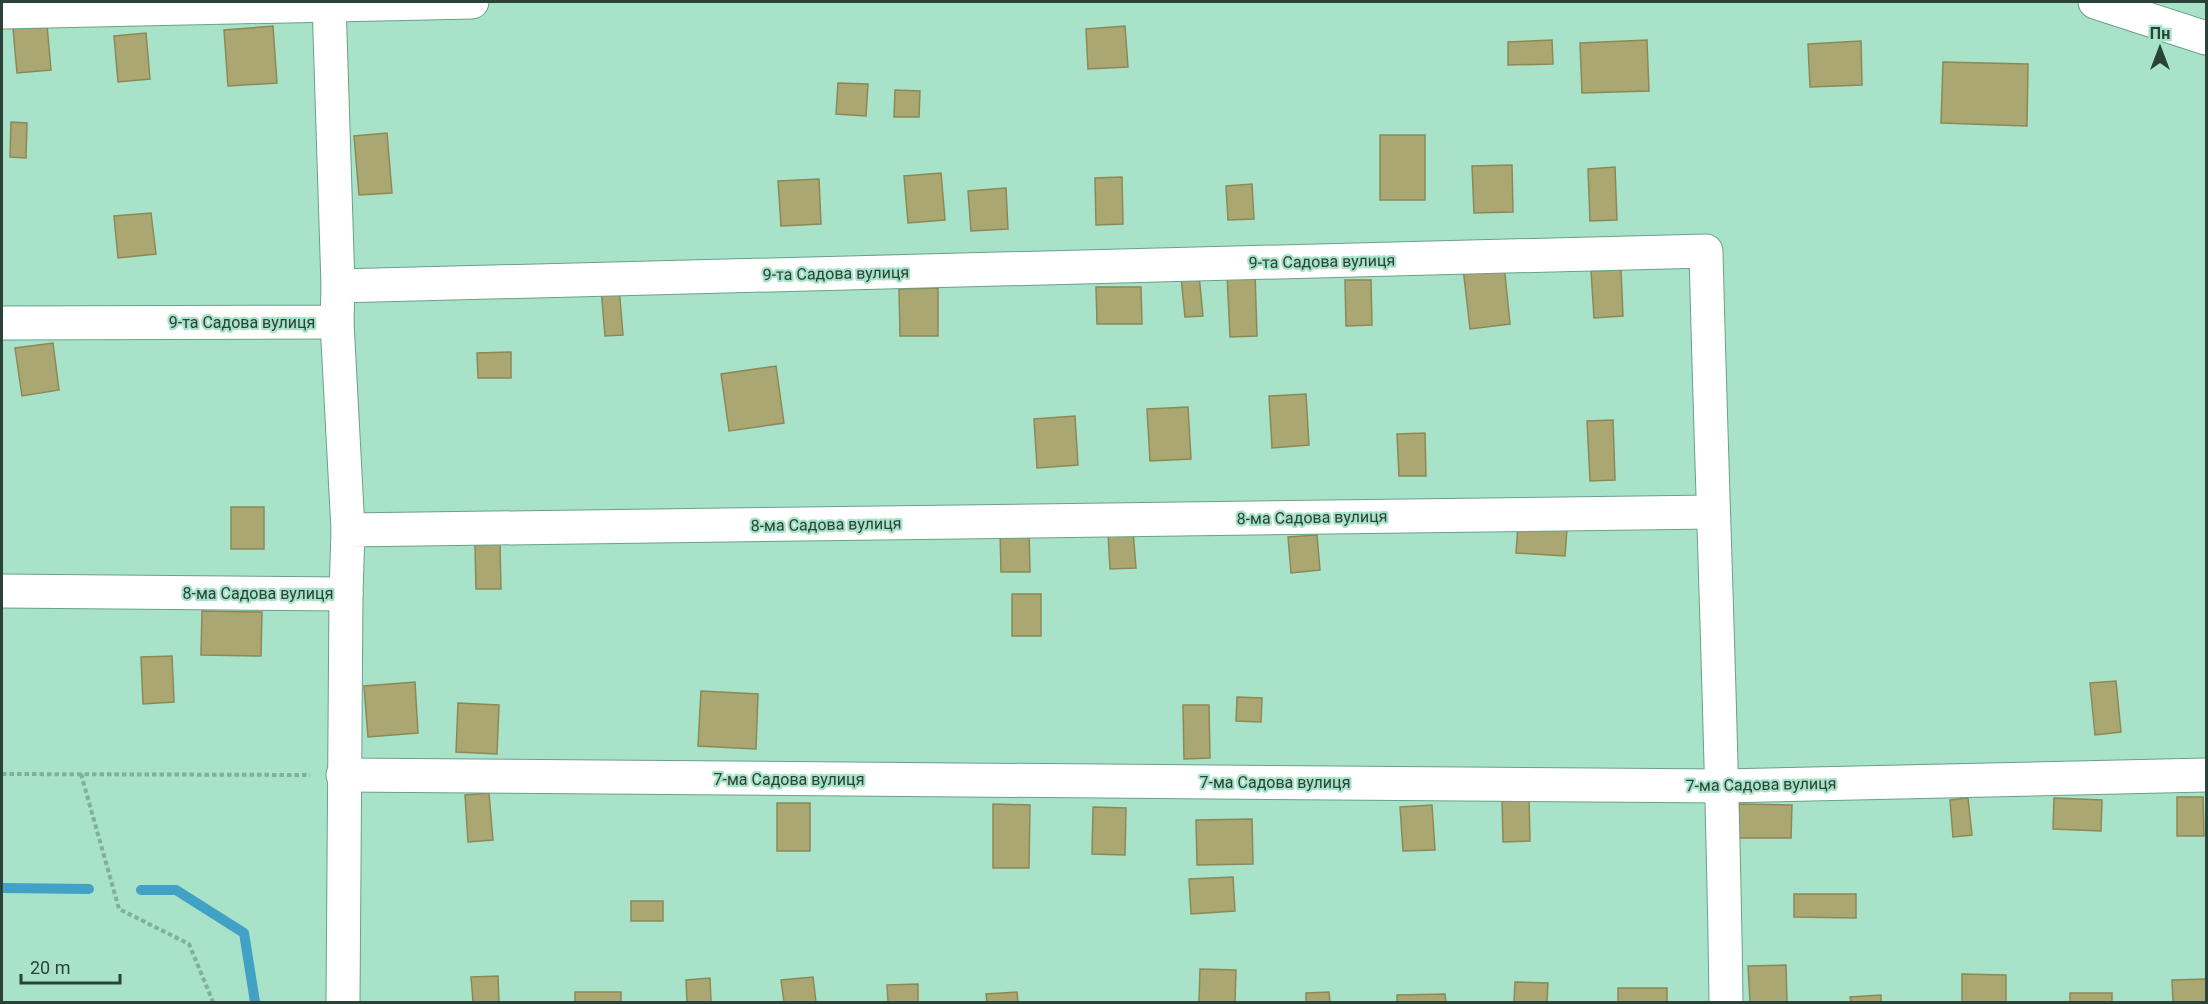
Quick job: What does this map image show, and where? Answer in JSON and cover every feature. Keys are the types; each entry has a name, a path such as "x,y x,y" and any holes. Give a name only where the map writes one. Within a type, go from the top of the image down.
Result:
{"street":[{"path":"2,12 329,3 472,2"},
{"path":"2095,2 2206,38"},
{"path":"329,3 338,286"},
{"name":"9-та Садова вулиця","path":"2,323 337,322 338,286 1706,251 1713,512"},
{"path":"337,322 348,530"},
{"path":"1713,512 1723,786 1726,1002"},
{"name":"8-ма Садова вулиця","path":"2,591 346,594 348,530 1713,512"},
{"path":"343,1002 346,594"},
{"name":"7-ма Садова вулиця","path":"344,775 1723,786 2206,775"}],"path":[{"path":"2,774 344,775"},
{"path":"81,774 118,909 189,944 213,1002"}],"building":[{"path":"47,25 51,70 17,73 13,28"},
{"path":"273,26 277,83 228,86 224,30"},
{"path":"1125,26 1128,67 1088,69 1086,29"},
{"path":"146,33 150,79 118,82 114,36"},
{"path":"1552,40 1553,64 1508,65 1508,42"},
{"path":"1647,40 1649,91 1582,93 1580,43"},
{"path":"1861,41 1862,85 1810,87 1808,44"},
{"path":"1943,62 2028,64 2027,126 1941,123"},
{"path":"838,83 868,84 866,116 836,114"},
{"path":"895,90 920,91 919,117 894,117"},
{"path":"11,122 27,123 26,158 10,157"},
{"path":"387,133 392,193 359,195 354,136"},
{"path":"1380,135 1425,135 1425,200 1380,200"},
{"path":"1512,165 1513,212 1474,213 1472,166"},
{"path":"1615,167 1617,220 1590,221 1588,169"},
{"path":"941,173 945,220 908,223 904,176"},
{"path":"1122,177 1123,224 1096,225 1095,178"},
{"path":"819,179 821,224 781,226 778,181"},
{"path":"1252,184 1254,219 1228,220 1226,186"},
{"path":"1006,188 1008,229 971,231 968,191"},
{"path":"151,213 156,254 118,258 114,216"},
{"path":"1504,264 1510,324 1470,329 1463,268"},
{"path":"1621,270 1623,316 1594,318 1591,271"},
{"path":"1255,273 1257,336 1230,337 1227,274"},
{"path":"1199,275 1203,316 1185,317 1181,277"},
{"path":"1345,280 1371,280 1372,325 1346,326"},
{"path":"619,287 623,335 605,336 601,289"},
{"path":"1096,287 1141,287 1142,324 1097,324"},
{"path":"938,288 938,336 900,336 899,289"},
{"path":"53,343 59,390 22,396 15,348"},
{"path":"511,352 511,378 478,378 477,353"},
{"path":"776,366 784,423 729,431 721,374"},
{"path":"1306,394 1309,445 1272,448 1269,396"},
{"path":"1188,407 1191,459 1150,461 1147,409"},
{"path":"1075,416 1078,465 1037,468 1034,419"},
{"path":"1613,420 1615,480 1590,481 1587,421"},
{"path":"1425,433 1426,476 1399,476 1397,434"},
{"path":"231,507 264,507 264,549 231,549"},
{"path":"1518,526 1567,529 1565,556 1516,553"},
{"path":"1000,530 1029,530 1030,572 1001,572"},
{"path":"1133,531 1136,568 1110,569 1108,533"},
{"path":"1317,535 1320,570 1291,573 1288,537"},
{"path":"500,544 501,589 476,589 475,545"},
{"path":"1012,594 1041,594 1041,636 1012,636"},
{"path":"202,611 262,612 261,656 201,655"},
{"path":"172,656 174,702 143,704 141,657"},
{"path":"2116,681 2121,732 2095,735 2090,683"},
{"path":"415,682 418,733 368,737 364,686"},
{"path":"701,691 758,694 756,749 698,746"},
{"path":"1237,697 1262,698 1261,722 1236,721"},
{"path":"458,703 499,705 497,754 456,752"},
{"path":"1183,705 1209,705 1210,758 1184,759"},
{"path":"489,793 493,840 468,842 465,795"},
{"path":"1529,797 1530,841 1503,842 1502,798"},
{"path":"2177,797 2203,797 2204,836 2177,836"},
{"path":"1968,798 1972,835 1953,837 1950,800"},
{"path":"2054,798 2102,800 2101,831 2053,829"},
{"path":"777,803 810,803 810,851 777,851"},
{"path":"993,804 1030,805 1029,868 993,868"},
{"path":"1739,804 1792,805 1791,838 1738,838"},
{"path":"1432,805 1435,850 1403,851 1400,807"},
{"path":"1093,807 1126,808 1125,855 1092,854"},
{"path":"1252,819 1253,864 1197,865 1196,820"},
{"path":"1233,877 1235,911 1191,914 1189,879"},
{"path":"1794,894 1856,894 1856,918 1794,917"},
{"path":"631,901 663,901 663,921 631,921"},
{"path":"1786,965 1787,1002 1750,1002 1748,966"},
{"path":"1200,969 1236,970 1235,1002 1199,1002"},
{"path":"1962,974 2006,975 2006,1002 1962,1002"},
{"path":"498,976 499,1002 473,1002 471,977"},
{"path":"813,977 816,1002 784,1002 781,980"},
{"path":"710,978 711,1002 687,1002 686,980"},
{"path":"2206,979 2206,1002 2173,1002 2172,980"},
{"path":"1515,982 1548,983 1547,1002 1514,1002"},
{"path":"918,984 918,1002 888,1002 887,985"},
{"path":"1618,988 1667,988 1667,1002 1618,1002"},
{"path":"575,992 621,992 621,1002 575,1002"},
{"path":"1017,992 1018,1002 987,1002 986,994"},
{"path":"1329,992 1330,1002 1306,1002 1306,993"},
{"path":"2070,993 2112,993 2112,1002 2070,1002"},
{"path":"1445,994 1446,1002 1397,1002 1397,995"},
{"path":"1881,995 1881,1002 1851,1002 1850,997"}],"waterway":[{"path":"2,888 89,889"},
{"path":"141,890 176,890 244,933 255,1002"}]}
